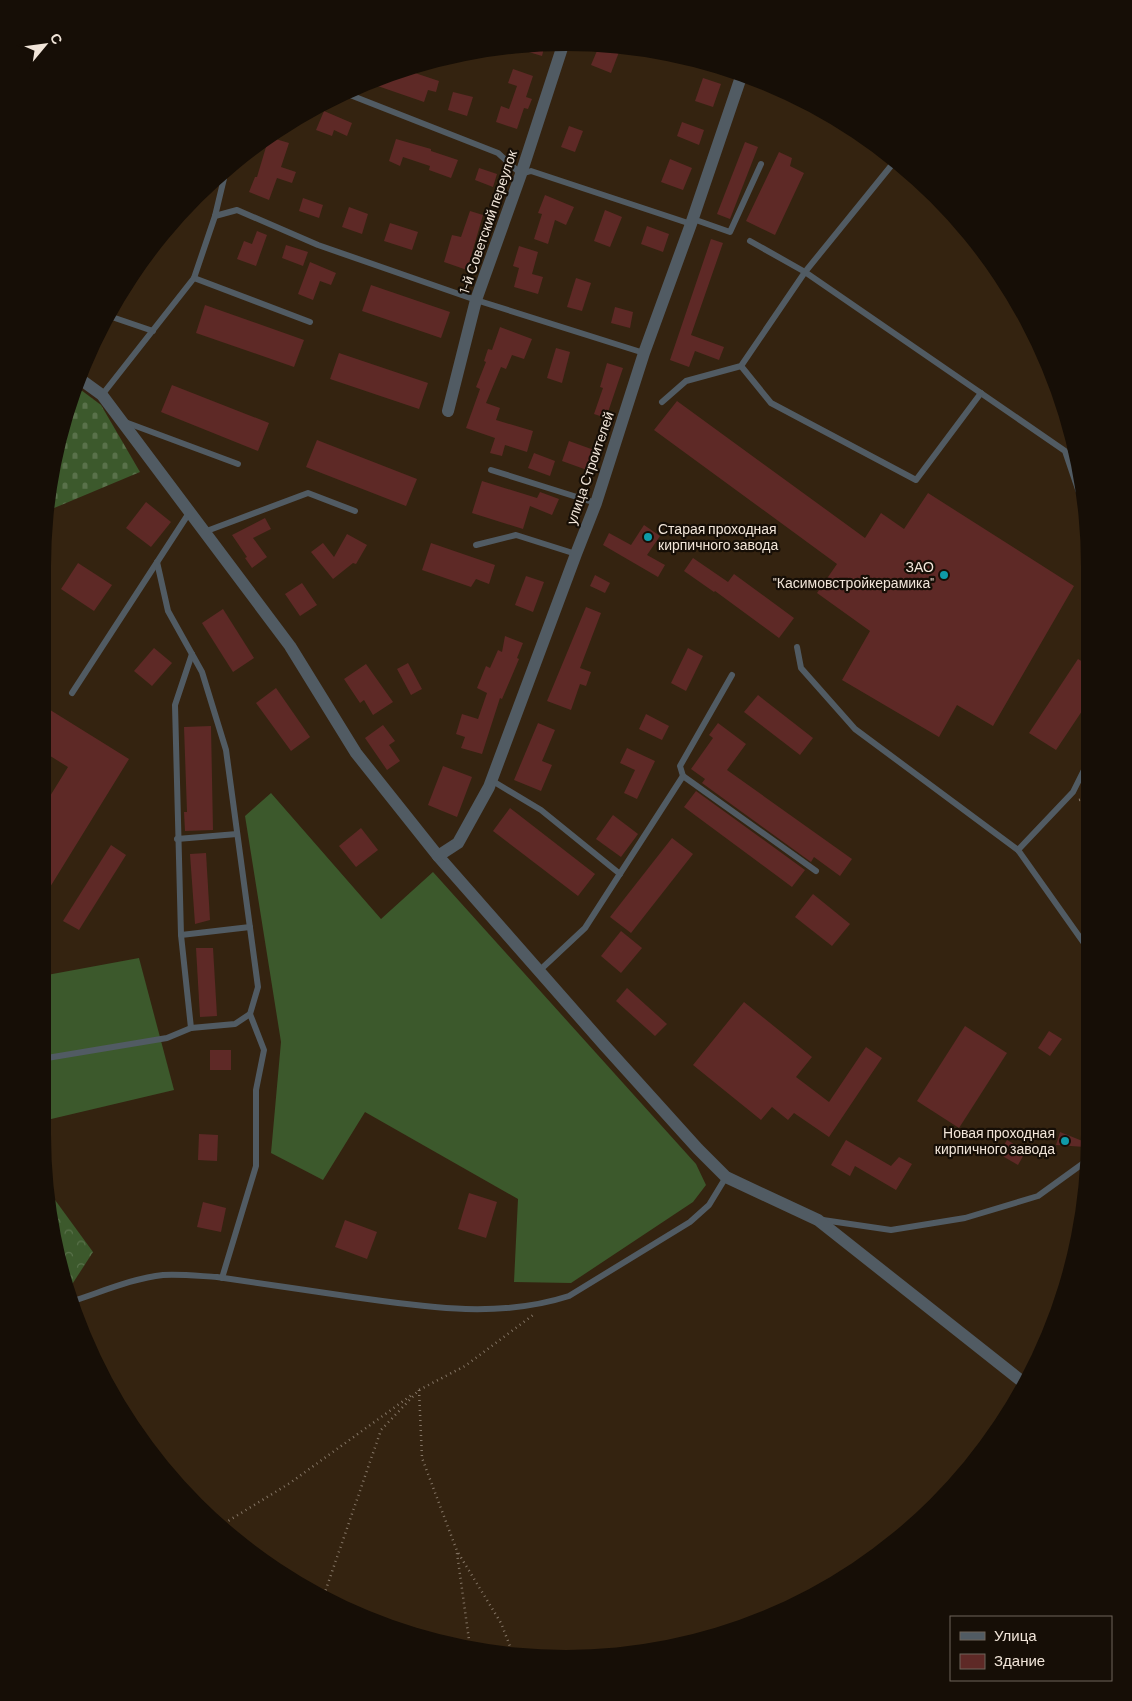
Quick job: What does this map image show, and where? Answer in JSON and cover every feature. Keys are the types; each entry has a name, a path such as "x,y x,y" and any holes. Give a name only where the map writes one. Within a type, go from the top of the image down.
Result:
{"street":[{"name":"1-й Советский переулок","path":"448,411 476,300 521,174 561,51"},
{"name":"улица Строителей","path":"438,856 458,843 491,780 596,503 644,353 692,222 739,82"},
{"path":"85,383 102,395 290,646 356,754 438,856 691,1142 726,1177 818,1220 1019,1379"}],"lane":[{"path":"354,97 498,153 521,174 531,171 692,222 730,232 761,164"},
{"path":"662,402 686,381 741,366 805,272 890,167"},
{"path":"102,395 194,278 215,216 223,183"},
{"path":"215,216 237,210 318,246 476,300 644,353"},
{"path":"750,241 805,272 1065,452 1072,472"},
{"path":"194,278 310,322"},
{"path":"115,318 153,331"},
{"path":"741,366 771,403 916,480 981,393"},
{"path":"121,421 238,464"},
{"path":"491,470 596,503"},
{"path":"204,532 308,493 356,511"},
{"path":"72,693 189,512"},
{"path":"476,545 516,535 576,554"},
{"path":"158,562 168,611 202,672 226,750 258,987 250,1014 264,1050 256,1090 256,1166 222,1278"},
{"path":"797,647 801,668 855,729 1018,850 1081,939"},
{"path":"191,1028 181,935 175,705 192,654"},
{"path":"732,675 680,766 683,776 816,872"},
{"path":"539,971 585,928 683,776"},
{"path":"1018,850 1073,792 1081,776"},
{"path":"491,780 542,810 620,874"},
{"path":"177,839 238,834"},
{"path":"181,935 250,928"},
{"path":"51,1057 167,1038 191,1028 235,1024 250,1014"},
{"path":"818,1220 891,1230 965,1218 1038,1196 1080,1166"},
{"path":"79,1299 133,1282 161,1276 187,1275 455,1309 527,1307 569,1296 690,1222 709,1205 726,1177"}],"path":[{"path":"227,1522 290,1483 419,1390 465,1366 551,1302"},
{"path":"419,1390 422,1458 456,1551 469,1640"},
{"path":"326,1590 381,1430 419,1390"},
{"path":"456,1551 502,1623 510,1646"}],"green space":[{"path":"82,391 101,405 140,472 55,508 61,466"},
{"path":"271,793 381,919 433,872 696,1164 706,1185 693,1202 571,1283 514,1282 518,1199 365,1112 323,1180 271,1153 281,1042 245,816"},
{"path":"139,958 174,1090 51,1119 51,974"},
{"path":"56,1201 93,1252 73,1282 61,1235"}],"building":[{"path":"530,52 543,52 542,56"},
{"path":"597,52 618,54 611,73 591,65"},
{"path":"513,69 533,76 526,97 532,99 528,109 524,108 517,129 496,122 501,106 509,109 517,86 508,83"},
{"path":"418,74 439,81 436,92 428,90 424,102 379,87"},
{"path":"703,78 721,84 713,107 695,101"},
{"path":"453,92 473,97 467,116 448,110"},
{"path":"325,111 352,123 347,136 334,130 332,136 316,130"},
{"path":"682,122 704,130 699,145 677,136"},
{"path":"569,126 583,131 575,152 561,147"},
{"path":"396,139 431,149 431,151 458,160 451,178 429,170 430,166 403,157 400,166 389,161"},
{"path":"278,140 289,143 281,167 296,172 292,183 277,178 269,200 249,192 255,177 257,177 265,149"},
{"path":"745,142 758,147 730,219 717,214"},
{"path":"779,152 792,158 790,166 804,173 775,235 746,221"},
{"path":"670,159 692,168 683,190 661,182"},
{"path":"479,168 497,174 493,187 475,180"},
{"path":"545,195 574,207 566,225 555,220 548,244 534,239 542,214 538,213"},
{"path":"303,198 323,205 319,218 299,211"},
{"path":"349,207 368,214 362,234 342,227"},
{"path":"605,210 622,217 610,247 594,241"},
{"path":"470,211 483,215 467,270 444,262 452,235 461,237"},
{"path":"390,223 418,232 412,250 384,241"},
{"path":"647,226 669,234 663,252 641,244"},
{"path":"257,231 267,235 256,266 237,259 244,241 252,244"},
{"path":"711,239 723,243 691,335 724,347 719,360 695,351 689,367 670,360"},
{"path":"286,245 308,252 303,266 282,258"},
{"path":"519,246 538,252 532,274 543,277 538,294 514,287 519,268 513,266"},
{"path":"310,262 336,273 331,285 320,281 313,300 298,294"},
{"path":"576,278 591,283 582,311 567,307"},
{"path":"371,285 450,312 441,338 362,311"},
{"path":"205,305 304,340 294,367 196,333"},
{"path":"615,307 633,312 630,328 611,323"},
{"path":"500,327 532,339 524,359 512,355 506,369 501,367 486,403 500,408 496,420 533,431 527,452 505,445 502,456 490,453 495,438 466,428 480,389 476,387 486,362 484,361 488,349 492,350"},
{"path":"556,348 570,352 562,383 547,378"},
{"path":"339,353 428,383 419,409 330,379"},
{"path":"607,363 623,368 606,418 594,414 603,388 600,387"},
{"path":"172,385 269,423 258,451 161,412"},
{"name":"ЗАО \"Касимовстройкерамика\"","path":"677,401 865,538 881,513 904,529 928,493 1074,586 993,726 957,705 939,737 842,680 870,631 817,593 837,564 654,430"},
{"path":"317,440 417,479 406,506 306,467"},
{"path":"569,441 594,450 587,470 562,461"},
{"path":"534,453 555,461 550,476 528,468"},
{"path":"482,481 537,498 540,492 559,499 552,515 530,506 523,529 472,513"},
{"path":"146,502 171,522 151,547 126,528"},
{"path":"265,518 271,529 253,538 267,557 252,568 232,535"},
{"path":"644,525 660,536 647,555 665,565 658,577 603,545 609,533 631,545"},
{"path":"347,534 367,545 356,564 353,563 333,579 311,552 323,543 334,557"},
{"path":"431,543 495,565 489,584 476,579 471,587 422,570"},
{"path":"693,558 728,582 734,574 794,618 779,638 715,591 684,571"},
{"path":"78,563 112,585 94,611 61,589"},
{"path":"595,575 610,583 605,593 590,586"},
{"path":"526,576 544,582 533,612 515,605"},
{"path":"302,583 317,605 300,616 285,594"},
{"path":"586,607 601,613 580,668 591,672 586,686 580,684 571,710 547,701"},
{"path":"223,609 254,658 233,672 202,623"},
{"path":"505,636 523,643 517,658 519,659 502,699 500,698 482,754 461,748 465,737 456,734 462,714 478,719 487,693 477,688 486,666 490,668 498,650 502,652"},
{"path":"154,648 172,663 152,686 134,671"},
{"path":"688,648 703,656 686,691 671,683"},
{"path":"1078,659 1081,661 1081,712 1056,750 1029,733"},
{"path":"408,663 422,689 411,695 397,669"},
{"path":"366,664 393,702 373,715 364,700 360,703 344,679"},
{"path":"276,688 310,737 291,751 256,703"},
{"path":"758,695 813,738 800,755 744,712"},
{"path":"51,710 129,759 51,886 51,795 68,767 51,756"},
{"path":"646,714 669,726 662,740 639,729"},
{"path":"538,723 555,730 542,761 552,765 541,791 514,780"},
{"path":"718,723 746,744 727,770 852,859 840,876 814,857 811,862 702,783 705,779 691,769 713,738 709,735"},
{"path":"383,725 395,741 389,745 400,761 387,770 365,738"},
{"path":"211,726 213,830 185,831 184,812 187,812 184,727"},
{"path":"627,748 655,761 637,799 624,793 635,770 620,763"},
{"path":"443,766 472,777 457,817 428,805"},
{"path":"696,791 805,870 792,887 684,807"},
{"path":"510,808 595,874 578,896 493,831"},
{"path":"613,815 638,834 621,857 596,839"},
{"path":"361,828 378,850 356,867 339,846"},
{"path":"672,838 693,854 631,933 610,917"},
{"path":"111,845 126,855 79,930 63,921"},
{"path":"206,853 210,920 195,924 190,854"},
{"path":"813,894 850,924 832,946 795,917"},
{"path":"621,931 642,948 621,973 601,956"},
{"path":"196,948 213,948 217,1016 200,1017"},
{"path":"627,988 667,1024 655,1036 616,1001"},
{"path":"744,1002 812,1057 796,1077 829,1102 866,1047 882,1058 829,1137 794,1113 788,1120 772,1107 761,1120 693,1065"},
{"path":"965,1026 1007,1053 959,1128 917,1101"},
{"path":"1049,1031 1062,1039 1050,1056 1038,1048"},
{"path":"210,1050 231,1050 231,1070 210,1070"},
{"name":"Новая проходная кирпичного завода","path":"1060,1132 1081,1140 1081,1147 1056,1145"},
{"path":"199,1134 218,1135 217,1161 198,1160"},
{"path":"846,1140 891,1166 899,1157 912,1164 896,1190 855,1166 850,1176 831,1165"},
{"path":"1007,1140 1026,1151 1018,1165 999,1154"},
{"path":"469,1193 497,1202 486,1238 458,1229"},
{"path":"203,1202 226,1208 221,1232 197,1227"},
{"path":"345,1220 377,1232 367,1259 335,1247"}],"place":[{"name":"Старая проходная кирпичного завода","path":"648,537"},
{"name":"ЗАО \"Касимовстройкерамика\"","path":"944,575"},
{"name":"Новая проходная кирпичного завода","path":"1065,1141"}]}
